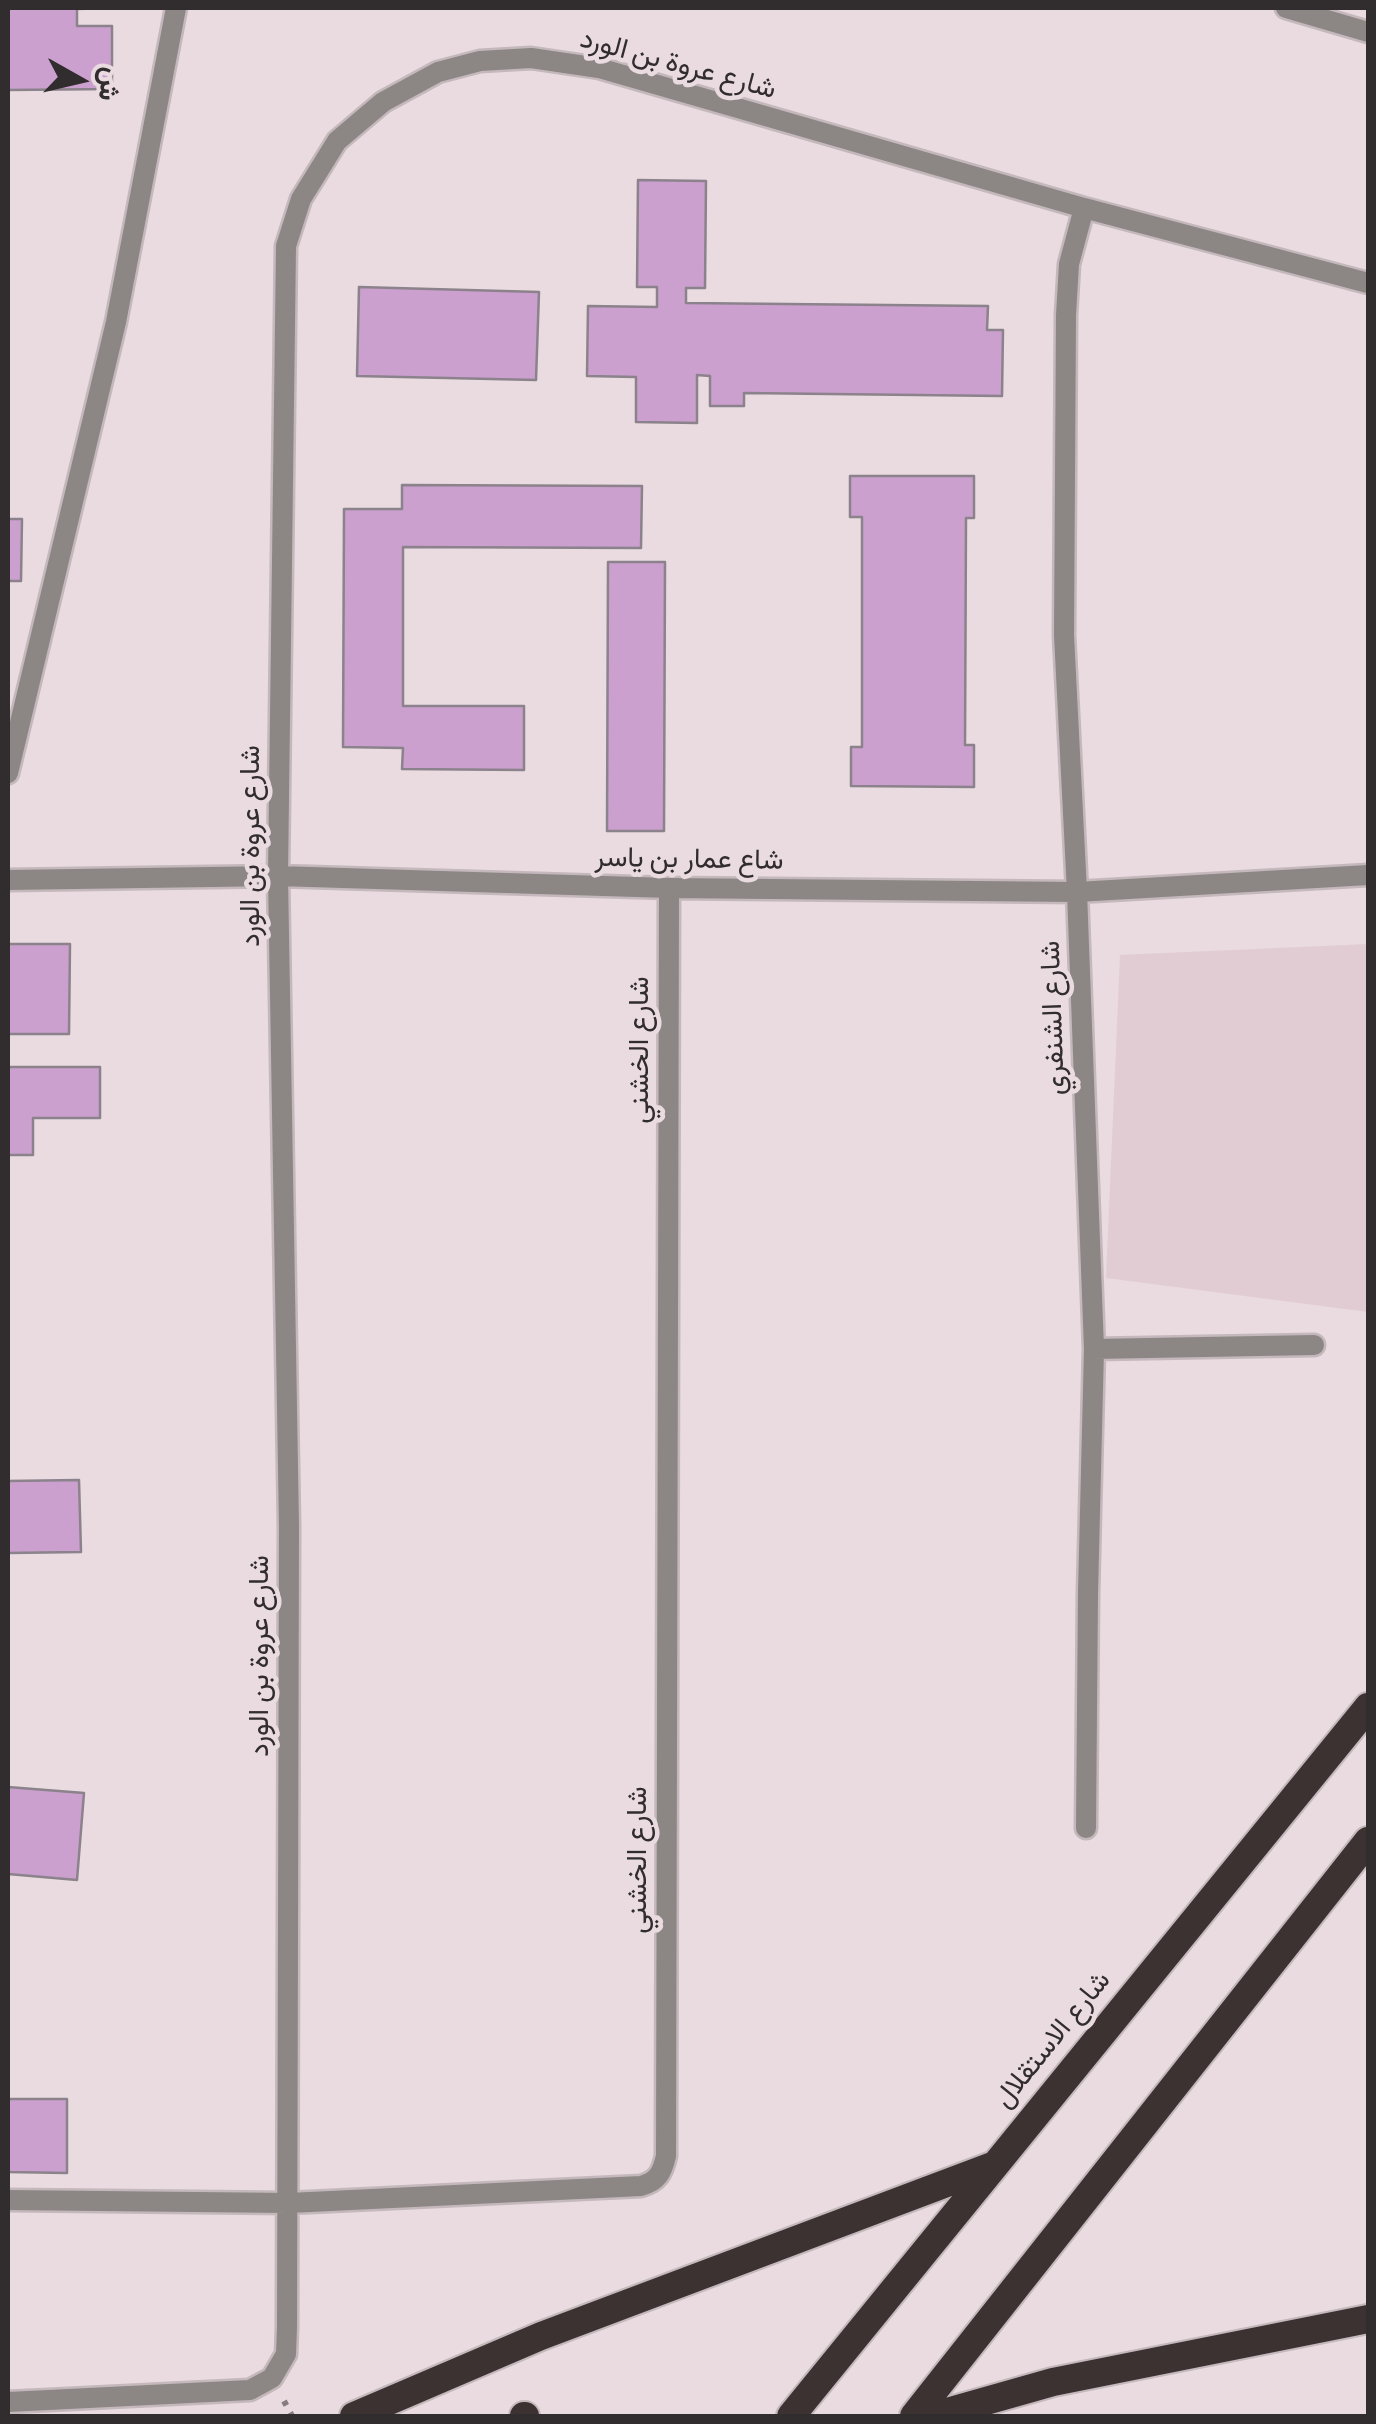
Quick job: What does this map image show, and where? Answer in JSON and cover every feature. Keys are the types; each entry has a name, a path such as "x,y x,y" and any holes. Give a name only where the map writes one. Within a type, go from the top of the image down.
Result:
{"highway":[{"name":"شارع الاستقلال","path":"790,2416 1368,1707"},
{"path":"914,2416 1368,1841"},
{"path":"354,2416 540,2336 993,2165"},
{"path":"932,2416 1053,2382 1368,2320"}],"street":[{"path":"8,773 116,322 176,8"},
{"path":"1286,8 1368,32"},
{"name":"شارع عروة بن الورد","path":"8,2402 250,2390 272,2378 286,2354 289,1526 278,876 286,246 301,198 337,141 383,102 438,72 480,61 548,60 599,68 1084,208 1368,283"},
{"name":"شارع الشنفري","path":"1084,208 1070,264 1066,315 1064,635 1094,1349 1086,1828"},
{"name":"شاع عمار بن ياسر","path":"8,880 278,876 670,888 1077,892 1368,875"},
{"name":"شارع الخشني","path":"8,2200 288,2203 641,2186 653,2182 662,2172 666,2156 670,888"},
{"path":"1094,1349 1314,1345"}],"shaded area":[{"path":"1368,944 1368,1312 1106,1278 1120,955"}],"building":[{"path":"8,8 112,8 77,9 77,26 112,26 112,89 8,90"},
{"path":"638,180 706,181 705,288 686,288 686,303 988,306 987,330 1003,330 1002,396 744,393 744,406 710,406 710,376 697,375 697,423 636,422 636,377 587,376 588,306 657,307 657,287 637,287"},
{"path":"359,287 539,292 536,380 357,376"},
{"path":"850,476 974,476 974,518 966,518 965,745 974,745 974,787 851,786 851,747 862,747 862,517 850,517"},
{"path":"402,485 642,486 641,548 403,547 403,706 524,706 524,770 402,769 403,748 343,747 344,509 402,509"},
{"path":"8,519 22,519 21,581 8,581"},
{"path":"608,562 665,562 664,831 607,831"},
{"path":"8,944 70,944 69,1034 8,1034"},
{"path":"8,1067 100,1067 100,1118 33,1118 33,1155 8,1155"},
{"path":"79,1480 81,1552 8,1553 8,1481"},
{"path":"8,1787 84,1793 77,1880 8,1874"},
{"path":"8,2099 67,2099 67,2173 8,2172"}]}
